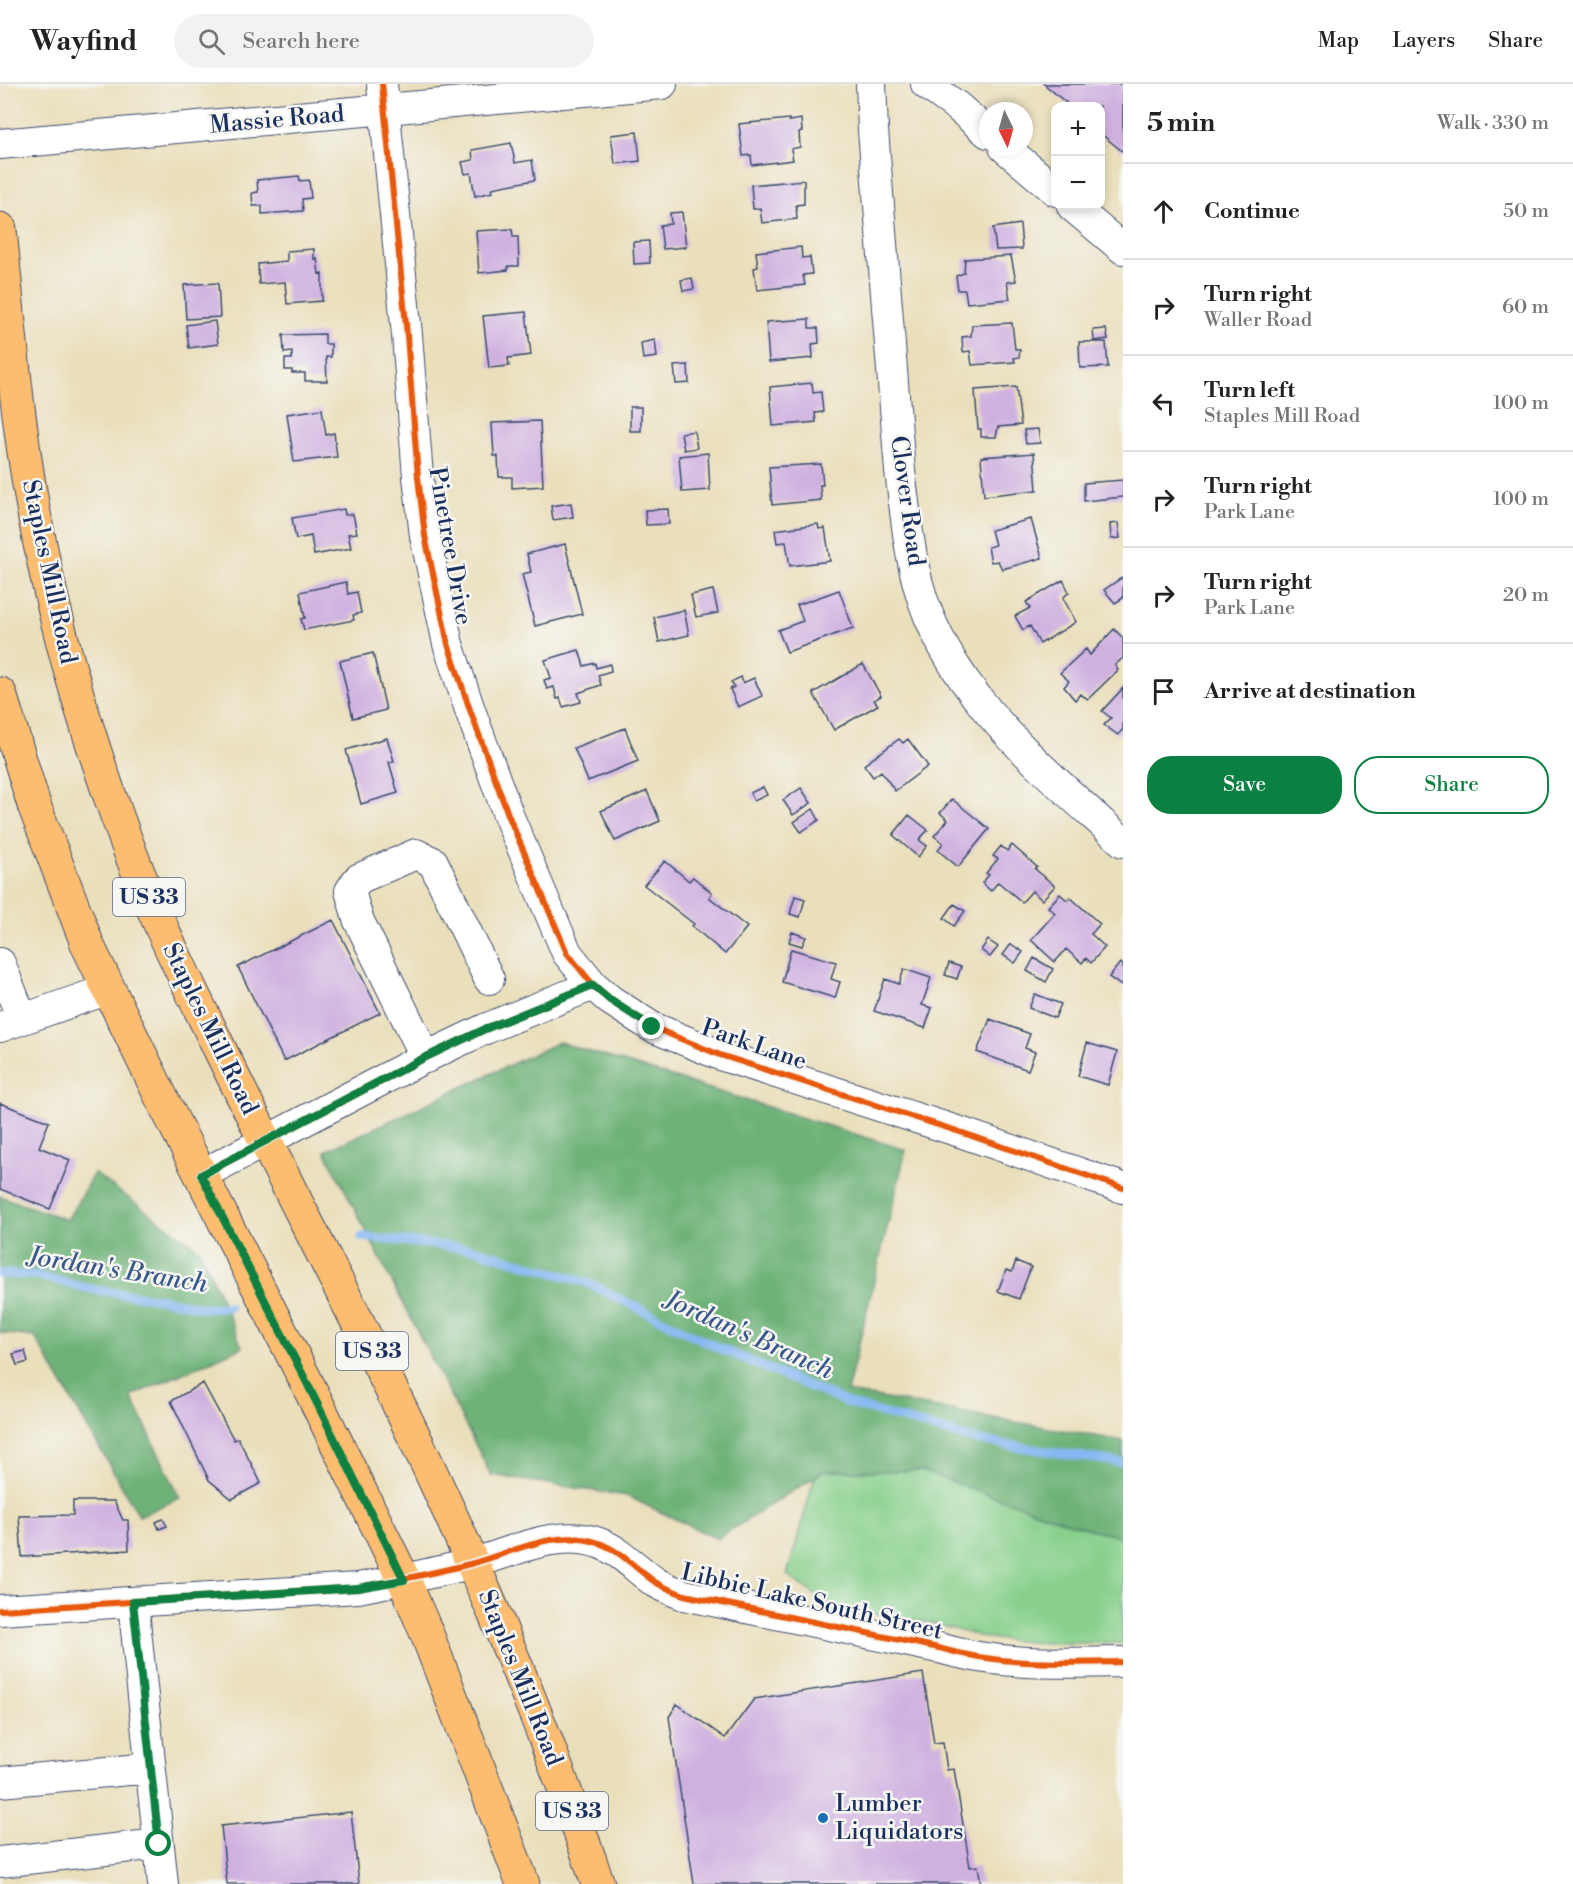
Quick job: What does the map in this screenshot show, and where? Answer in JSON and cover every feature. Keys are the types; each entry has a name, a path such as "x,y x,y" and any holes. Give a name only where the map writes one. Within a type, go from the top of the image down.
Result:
{"main road":[{"name":"Staples Mill Road","path":"0,229 20,426 38,537 62,640 91,742 126,841 166,939 265,1142 334,1274 435,1479 473,1563 548,1743 598,1884"},
{"name":"US 33","path":"0,694 34,805 76,916 109,989 404,1580 523,1884"}],"street":[{"name":"Massie Road","path":"0,144 383,97 662,84"},
{"name":"Clover Road","path":"871,84 900,471 918,584 934,628 964,679 986,710 1034,761 1123,842"},
{"path":"926,84 979,125"},
{"name":"Pinetree Drive","path":"383,97 425,536 448,644 470,710 522,848 567,953 593,985"},
{"path":"1015,156 1051,187"},
{"path":"1077,210 1123,249"},
{"path":"426,1058 358,919 350,891 358,879 416,854 433,862 489,979"},
{"path":"0,963 11,1023 109,989"},
{"path":"201,1175 485,1029 593,985"},
{"name":"Park Lane","path":"593,985 610,1000 652,1027 720,1055 963,1133 1123,1188"},
{"name":"Libbie Lake South Street","path":"0,1610 358,1588 404,1580 473,1563 549,1539 566,1538 583,1539 611,1549 668,1589 684,1595 987,1659 1023,1663 1123,1662"},
{"path":"133,1602 163,1884"},
{"path":"0,1782 150,1768"},
{"path":"0,1862 159,1844"}],"green space":[{"path":"559,1042 906,1150 847,1392 1123,1441 1123,1538 1072,1524 922,1471 824,1471 717,1539 627,1496 491,1475 325,1151"},
{"path":"94,1173 200,1250 242,1347 131,1396 180,1498 139,1516 35,1337 0,1333 0,1196 67,1220"},
{"path":"833,1412 1123,1463 1123,1643 1040,1643 986,1638 935,1624 831,1606 787,1575"}],"building":[{"path":"1044,84 1123,84 1123,152 1105,137 1105,102 1065,102"},
{"path":"789,119 789,121 801,119 800,147 791,149 793,160 752,165 751,155 743,156 739,124"},
{"path":"637,132 640,161 615,164 611,135"},
{"path":"511,143 515,163 532,160 535,180 492,188 493,192 475,196 471,173 465,174 462,162 473,160 472,150"},
{"path":"299,176 300,181 309,180 311,198 302,199 303,211 262,214 262,206 253,206 252,193 258,192 257,180"},
{"path":"804,180 804,204 796,205 797,219 762,223 760,208 753,209 751,185"},
{"path":"682,212 686,247 663,249 660,225 671,224 670,213"},
{"path":"1020,224 1022,249 996,250 993,228"},
{"path":"512,229 513,237 518,237 519,266 508,266 508,270 479,273 476,231"},
{"path":"649,241 650,263 634,264 633,242"},
{"path":"801,247 802,258 810,257 812,274 803,275 805,285 757,290 754,268 758,267 756,252"},
{"path":"314,249 314,259 317,258 319,274 322,273 322,301 287,304 285,282 259,284 258,264 287,261 287,251"},
{"path":"1011,256 1016,281 1007,282 1010,299 967,303 965,290 958,290 956,276 964,273 965,259"},
{"path":"692,278 694,289 683,291 681,280"},
{"path":"218,283 220,317 186,319 184,285"},
{"path":"526,312 531,355 508,358 509,366 489,368 483,316"},
{"path":"809,319 809,328 818,328 819,343 812,344 813,358 769,362 766,322"},
{"path":"215,321 218,344 189,348 186,325"},
{"path":"1012,323 1015,349 1020,349 1019,357 1014,358 1015,362 972,365 970,351 963,352 962,337 971,336 972,325"},
{"path":"1106,329 1108,339 1094,341 1093,330"},
{"path":"325,334 325,344 331,344 331,357 326,357 327,381 305,381 305,373 292,373 292,370 285,370 285,359 292,359 292,352 284,353 283,335"},
{"path":"655,340 657,357 643,359 641,343"},
{"path":"1079,342 1106,342 1108,367 1080,368"},
{"path":"688,365 689,383 676,384 674,366"},
{"path":"812,383 813,393 821,392 823,412 815,413 816,422 773,426 770,387"},
{"path":"1016,387 1021,425 998,427 996,437 981,437 981,429 978,429 975,390"},
{"path":"630,407 641,407 641,431 630,431"},
{"path":"322,409 326,435 334,433 337,457 294,462 287,414"},
{"path":"540,421 543,486 512,488 512,477 499,477 498,456 494,456 492,423"},
{"path":"1038,429 1040,443 1026,444 1024,430"},
{"path":"694,431 697,448 684,450 681,433"},
{"path":"708,453 710,490 682,492 679,456"},
{"path":"1034,453 1037,490 984,496 981,457"},
{"path":"821,464 823,485 820,485 821,500 772,505 769,467"},
{"path":"1123,480 1123,497 1084,501 1084,483"},
{"path":"571,503 573,517 553,520 551,506"},
{"path":"344,509 345,515 353,514 357,533 348,534 351,548 314,555 311,536 296,539 292,518"},
{"path":"668,509 669,524 646,525 645,510"},
{"path":"1031,519 1042,558 1002,569 998,561 991,562 988,547 995,545 991,530"},
{"path":"1118,523 1120,538 1111,539 1110,524"},
{"path":"818,524 819,529 825,528 830,561 790,566 786,542 777,543 775,530"},
{"path":"565,544 582,614 535,626 522,574 531,572 527,554"},
{"path":"1123,577 1123,598 1115,603 1104,590"},
{"path":"1063,580 1069,592 1063,598 1076,622 1040,644 1030,626 1023,630 1015,616 1030,608 1026,602"},
{"path":"346,582 348,594 357,592 361,613 353,615 354,620 304,630 301,619 305,618 300,592"},
{"path":"713,590 718,613 696,617 691,595"},
{"path":"839,590 853,628 787,652 778,630 803,621 797,605"},
{"path":"684,610 689,635 659,642 654,617"},
{"path":"1114,629 1123,638 1123,658 1115,665 1118,670 1088,699 1080,694 1075,700 1064,687 1069,681 1060,673 1086,649 1090,655"},
{"path":"579,650 584,666 595,663 596,668 610,664 611,671 598,675 601,685 578,693 581,702 563,707 560,698 557,699 554,687 547,689 544,680 551,678 545,660"},
{"path":"373,653 386,710 353,718 340,661"},
{"path":"863,664 881,696 874,700 878,705 834,730 813,693"},
{"path":"741,677 743,683 754,678 762,696 738,707 730,689 734,687 731,682"},
{"path":"1123,688 1123,729 1118,735 1104,725 1111,718 1102,711"},
{"path":"625,728 638,761 588,781 574,748"},
{"path":"387,738 394,761 389,762 398,793 361,804 346,750"},
{"path":"899,739 903,743 908,739 928,766 895,791 881,771 873,777 864,765"},
{"path":"763,787 767,795 754,801 750,793"},
{"path":"801,788 811,803 793,815 783,800"},
{"path":"647,791 660,821 615,841 601,811"},
{"path":"952,799 989,829 958,867 938,850 943,843 934,836 948,820 940,813"},
{"path":"813,809 819,820 801,832 794,822"},
{"path":"909,815 928,830 919,840 927,846 918,857 893,835"},
{"path":"1012,845 1055,886 1042,900 1032,891 1022,902 998,882 991,891 982,883 989,875 986,873 998,859 993,856 1001,846 1007,851"},
{"path":"665,861 689,881 693,877 712,893 709,897 747,927 725,954 692,926 694,924 644,885"},
{"path":"1060,894 1067,900 1070,897 1100,924 1091,934 1105,947 1091,963 1086,958 1082,963 1066,949 1055,962 1031,940 1055,913 1048,907"},
{"path":"795,896 805,899 800,917 790,914"},
{"path":"954,904 965,911 954,926 944,918"},
{"path":"333,920 380,1013 284,1061 238,967"},
{"path":"792,932 806,937 802,946 789,942"},
{"path":"988,940 998,947 990,957 981,950"},
{"path":"1011,944 1023,952 1015,963 1003,955"},
{"path":"791,949 836,962 831,979 840,982 835,998 782,982"},
{"path":"1034,958 1053,969 1046,982 1027,971"},
{"path":"949,963 961,967 957,979 945,975"},
{"path":"1120,963 1123,965 1123,987 1109,977"},
{"path":"904,969 931,978 922,1005 932,1008 925,1028 874,1011 885,979 899,984"},
{"path":"1035,994 1061,1004 1055,1018 1029,1008"},
{"path":"990,1019 1030,1034 1025,1048 1035,1052 1028,1070 977,1052"},
{"path":"1087,1043 1117,1052 1108,1085 1078,1076"},
{"path":"0,1103 49,1122 39,1147 70,1160 50,1209 0,1189"},
{"path":"1016,1261 1031,1267 1019,1299 998,1291 1006,1270 1012,1272"},
{"path":"25,1351 28,1362 17,1365 13,1354"},
{"path":"203,1383 234,1440 238,1438 261,1483 232,1499 209,1480 171,1401"},
{"path":"73,1501 114,1501 123,1520 128,1520 129,1550 22,1557 19,1516 73,1515"},
{"path":"163,1519 167,1526 159,1529 156,1522"},
{"name":"Lumber Liquidators","path":"923,1673 934,1743 943,1742 947,1770 954,1769 970,1867 978,1866 981,1884 694,1884 669,1717 677,1704 725,1738 754,1699"},
{"path":"351,1812 359,1884 227,1884 221,1826"}],"waterway":[{"name":"Jordan's Branch","path":"362,1237 474,1249 588,1283 717,1347 850,1404 975,1440 1123,1463"},
{"name":"Jordan's Branch","path":"0,1274 35,1275 95,1290 205,1308 229,1307"}],"cycle path":[{"path":"382,84 407,335 418,477 425,536 448,644 509,817 567,953 593,985"},
{"path":"201,1175 420,1060 485,1029 593,985 610,1000 652,1027 720,1055 963,1133 1123,1188"},
{"path":"0,1610 358,1588 470,1564 534,1544 566,1538 583,1539 607,1546 655,1582 684,1595 984,1658 1030,1662 1123,1662"}],"place":[{"name":"Lumber Liquidators","path":"823,1818"}],"route":[{"path":"159,1844 133,1602 358,1588 404,1580 363,1494 201,1175 420,1060 485,1029 593,985 610,1000 652,1027"}]}
